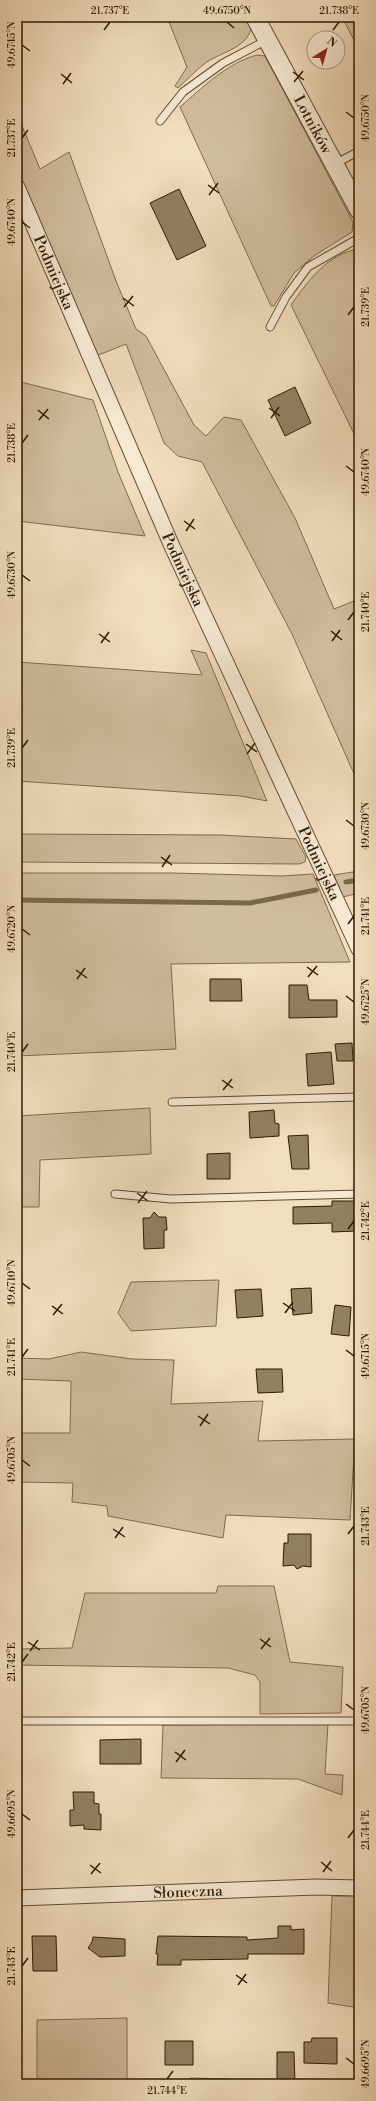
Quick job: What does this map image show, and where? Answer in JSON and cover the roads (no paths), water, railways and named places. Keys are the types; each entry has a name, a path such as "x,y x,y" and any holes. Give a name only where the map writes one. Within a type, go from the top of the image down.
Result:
{"street":[{"name":"Lotników","path":"255,17 359,210"},
{"name":"Podmiejska","path":"17,187 170,544 359,949"},
{"name":"Słoneczna","path":"17,1898 317,1887 359,1888"}],"lane":[{"path":"160,121 183,92 223,63 267,40"},
{"path":"335,165 359,151"},
{"path":"270,327 286,297 308,267 359,238"},
{"path":"172,1102 359,1097"},
{"path":"116,1194 171,1199 359,1194"},
{"path":"17,1721 359,1721"}],"waterway":[{"path":"346,882 359,880"},
{"path":"17,900 250,903 316,890"}]}
